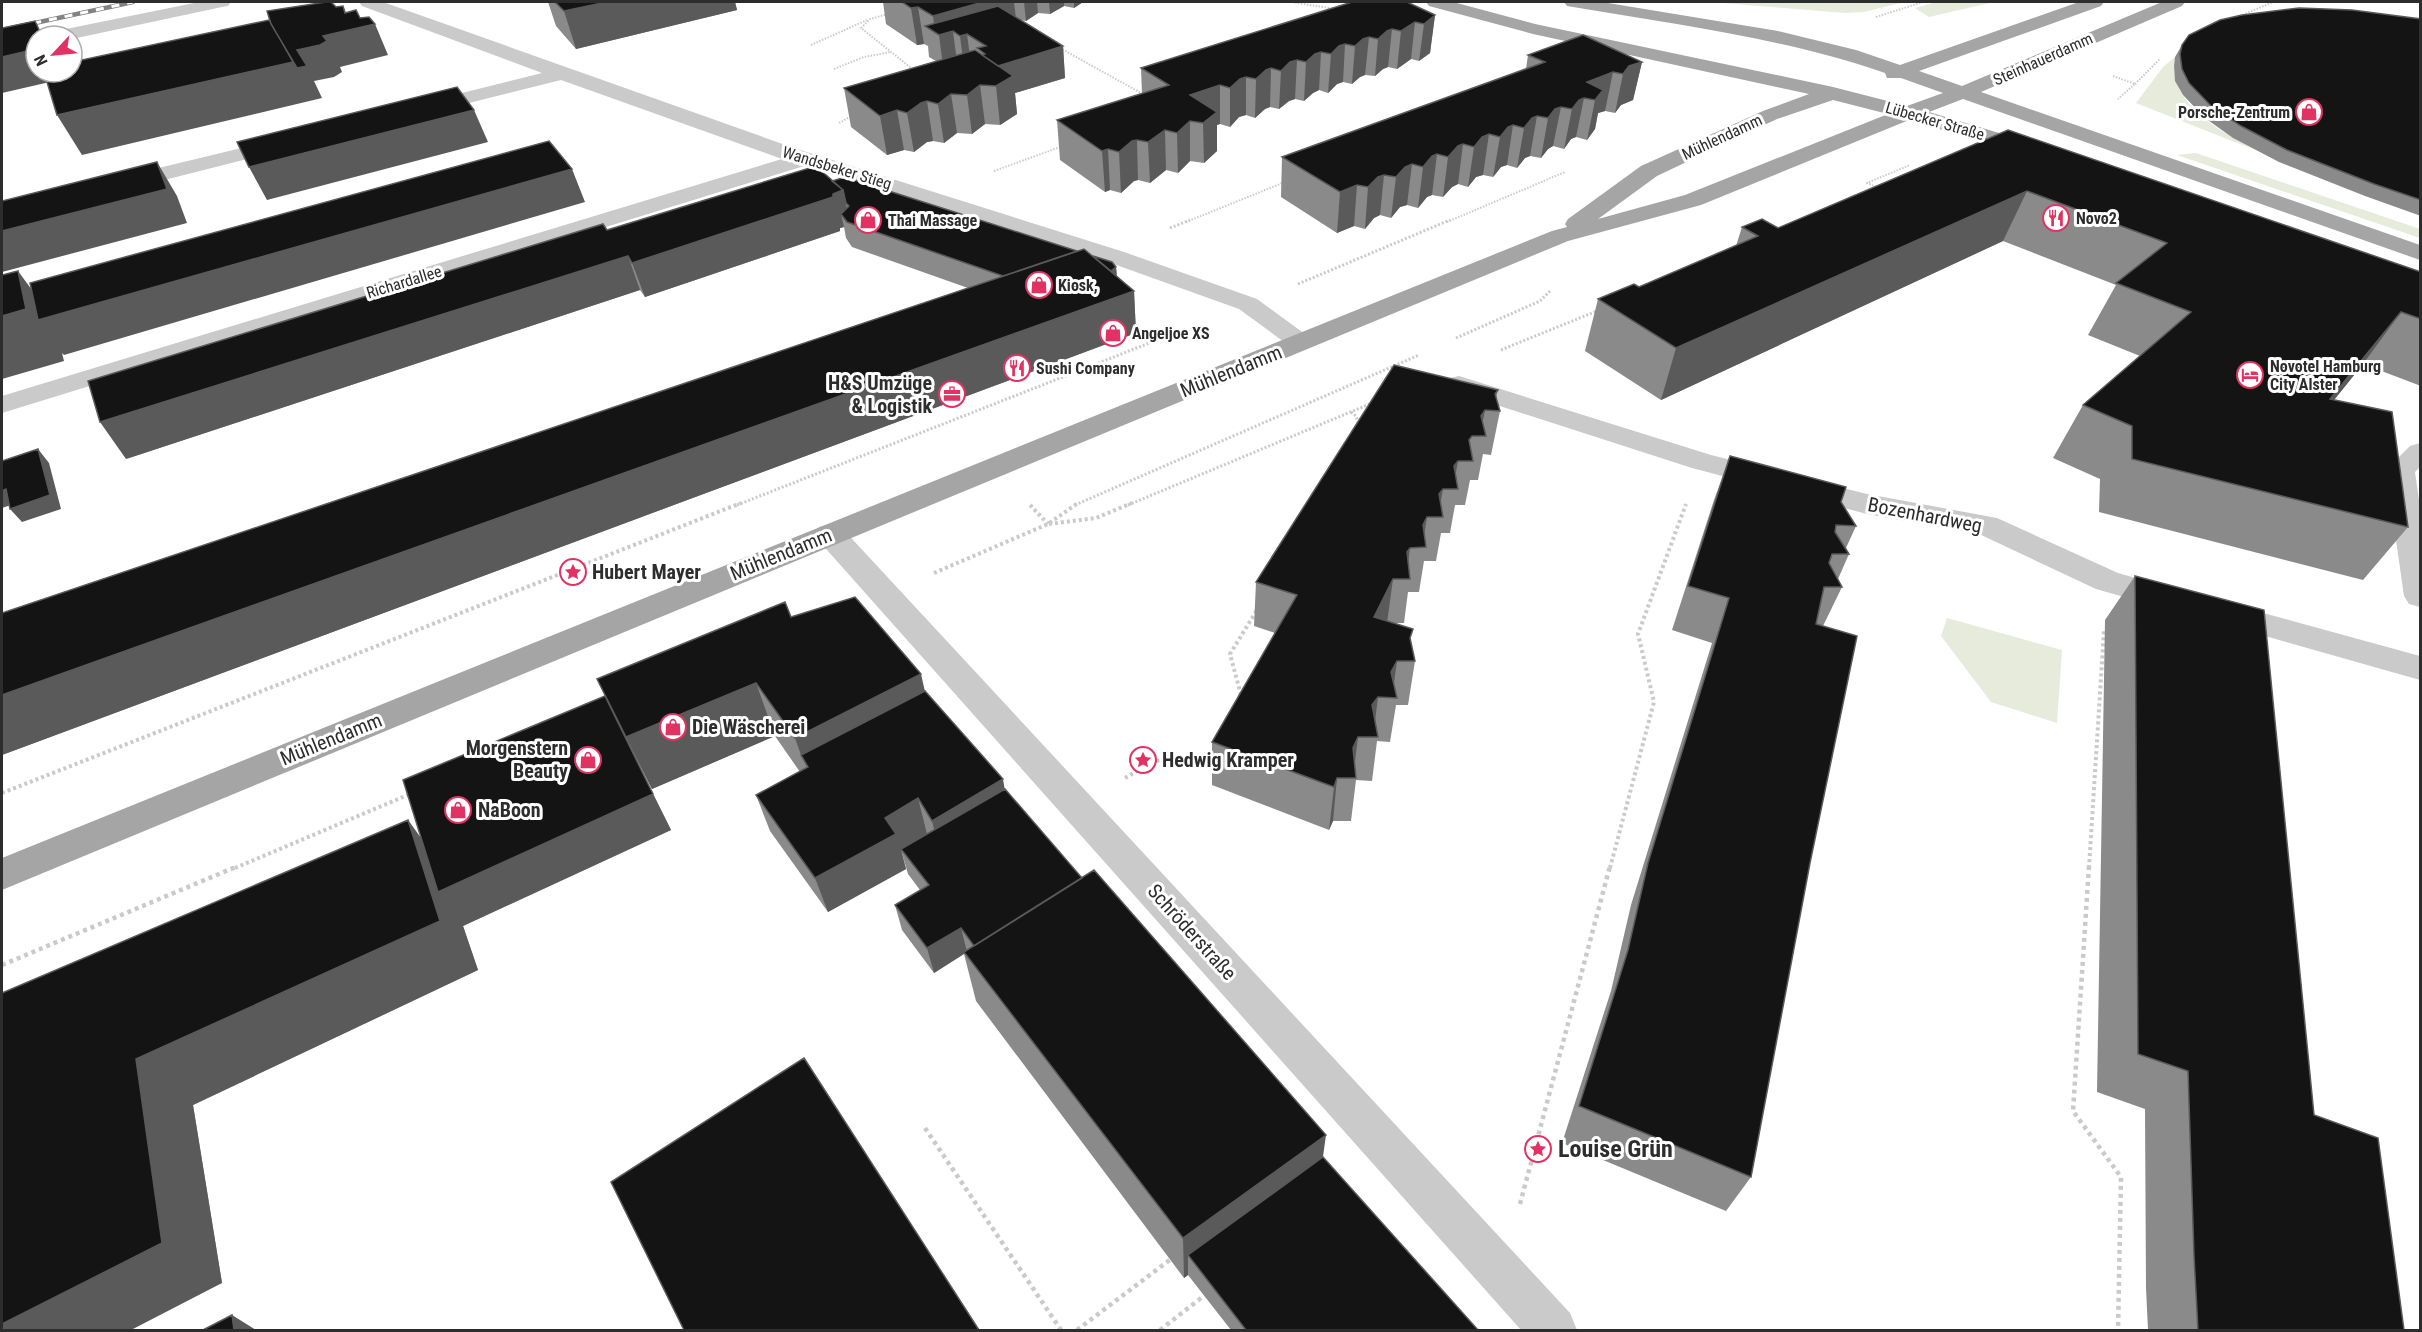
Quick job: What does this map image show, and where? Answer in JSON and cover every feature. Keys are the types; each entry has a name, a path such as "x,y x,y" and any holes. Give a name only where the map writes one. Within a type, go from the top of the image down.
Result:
{"main road":[{"name":"Lübecker Straße","path":"1435,2 1497,21 1833,94 1908,113 2058,158"},
{"name":"Lübecker Straße","path":"1573,2 1778,37 1849,54 2421,254"},
{"name":"Steinhauerdamm","path":"1901,71 2094,2"},
{"name":"Steinhauerdamm","path":"1908,113 2176,2"},
{"name":"Mühlendamm","path":"1560,236 1649,171 1760,120 1901,71"},
{"name":"Mühlendamm","path":"2,874 1560,236 1693,200 1908,113"}],"street":[{"path":"84,31 222,2"},
{"name":"Wandsbeker Stieg","path":"368,2 562,74 796,156 1116,257 1248,304 1300,342"},
{"path":"402,114 562,74"},
{"path":"104,188 310,137"},
{"name":"Richardallee","path":"2,405 796,156"},
{"name":"Bozenhardweg","path":"1459,384 1702,462 1867,504 1986,525 2107,581 2421,668"},
{"path":"2421,452 2400,470 2421,596"},
{"name":"Schröderstraße","path":"830,534 1553,1330"}],"path":[{"path":"1872,19 1923,2"},
{"path":"811,45 870,18 891,13"},
{"path":"870,18 861,28 916,71"},
{"path":"1052,44 1141,93 1135,100"},
{"path":"834,69 864,57 892,52"},
{"path":"2107,76 2135,84 2111,106"},
{"path":"796,156 857,113"},
{"path":"925,195 1067,145"},
{"path":"1883,189 1867,183 1910,165"},
{"path":"2,793 962,418 1248,304 1569,171"},
{"path":"1116,257 1166,229 1288,181"},
{"path":"1454,339 1540,301 1570,269 1560,236"},
{"path":"885,594 1048,524 1076,504 1422,353"},
{"path":"1351,412 1356,416 1360,432"},
{"path":"1502,1273 1654,702 1638,634 1702,462"},
{"path":"1024,499 1048,524"},
{"path":"2107,581 2073,1111 2121,1178 2118,1330"},
{"path":"1244,705 1230,654 1260,606"},
{"path":"1078,806 1155,761 1217,753"},
{"path":"2,965 421,789"},
{"path":"925,1128 1062,1330"},
{"path":"1077,1330 1171,1259"},
{"path":"1160,1330 1205,1295"}],"green space":[{"path":"1711,2 1905,2 1864,12 1845,13"},
{"path":"1937,2 1994,2 1929,17 1915,8"},
{"path":"2175,57 2174,73 2179,88 2188,102 2213,125 2255,150 2136,103 2163,67"},
{"path":"2196,153 2420,229 2420,238 2177,155"},
{"path":"1947,618 2062,650 2057,723 1991,702 1941,636"}],"building":[{"path":"331,2 336,7 343,6 345,13 356,10 360,18 369,17 375,24 323,36 327,41 320,45 297,50 307,66 297,68 271,24 267,11"},
{"path":"555,2 607,2 564,11"},
{"path":"902,2 983,2 933,16 918,7 911,8"},
{"path":"1352,2 1407,2 1435,15 1424,24 1415,22 1401,31 1392,29 1378,39 1369,37 1355,46 1345,44 1339,46 1331,54 1321,52 1315,54 1306,62 1297,60 1290,62 1281,71 1271,68 1256,79 1246,77 1240,79 1230,88 1220,85 1190,95 1217,112 1203,123 1190,121 1177,133 1165,130 1148,142 1132,141 1119,152 1108,149 1102,151 1057,120 1169,85 1141,68"},
{"path":"998,6 1063,46 998,66 982,55 985,54 977,48 986,46 967,34 960,36 953,31 939,35 925,26"},
{"name":"Porsche-Zentrum","path":"2299,8 2352,10 2421,19 2421,200 2287,150 2241,126 2211,106 2189,83 2182,69 2180,54 2182,45 2189,35 2220,20"},
{"path":"269,20 293,62 57,115 48,84 84,84 84,59"},
{"path":"35,21 36,24 24,24 24,52 2,57 2,28"},
{"path":"1583,35 1642,62 1629,66 1623,74 1613,72 1587,82 1603,90 1595,100 1584,98 1579,100 1572,109 1561,107 1555,109 1548,118 1537,116 1532,118 1524,128 1513,125 1508,127 1500,137 1489,134 1482,137 1474,147 1463,144 1448,157 1437,154 1432,156 1423,167 1412,164 1405,167 1396,177 1384,175 1378,177 1368,187 1357,185 1340,192 1282,157 1545,62 1528,55"},
{"path":"975,50 1013,76 996,86 980,85 967,95 951,94 938,104 927,101 907,113 897,110 880,116 844,88"},
{"path":"457,87 474,110 249,167 237,142"},
{"path":"2008,130 2421,272 2421,319 2401,312 2330,399 2392,412 2408,527 2132,459 2132,426 2083,405 2191,312 2116,283 2167,243 2027,191 1676,348 1598,299 1634,284 1639,287 1758,236 1742,227 1762,219 1778,228"},
{"path":"549,141 572,169 38,320 30,283"},
{"path":"157,162 167,189 2,231 2,201"},
{"path":"816,166 843,190 833,194 833,197 632,263 628,256 100,422 88,381 603,224 607,230"},
{"path":"845,177 1077,251 1003,276 847,222 841,214 849,206 843,190 832,181"},
{"path":"1084,249 1134,291 2,695 2,613"},
{"path":"1093,256 1112,262 1116,267 1111,271"},
{"path":"18,271 26,309 2,316 2,275"},
{"path":"1394,365 1498,390 1495,394 1500,411 1485,410 1481,416 1486,436 1472,436 1469,440 1473,461 1458,461 1454,466 1458,489 1443,489 1439,494 1443,517 1427,517 1423,525 1426,547 1410,548 1407,552 1410,579 1393,579 1374,617 1413,629 1410,638 1415,661 1397,661 1391,672 1397,698 1378,697 1372,705 1378,737 1358,737 1353,748 1356,778 1337,778 1334,787 1212,742 1297,595 1256,582"},
{"path":"38,449 50,495 10,509 6,489 2,491 2,461"},
{"path":"1730,456 1846,487 1841,502 1856,526 1836,525 1835,532 1849,554 1832,554 1829,563 1842,587 1824,587 1816,624 1857,636 1810,863 1751,1177 1579,1106 1628,950 1648,863 1729,598 1688,586"},
{"path":"2135,576 2264,610 2314,1115 2378,1138 2404,1330 2198,1330 2188,1071 2138,1054"},
{"path":"855,597 921,674 795,738 756,683 626,737 597,679 785,602 791,617"},
{"path":"925,691 1003,779 932,821 918,798 885,818 896,834 815,878 756,795 808,767 801,755"},
{"path":"605,696 653,794 438,892 403,780"},
{"path":"1005,789 1082,878 974,946 961,928 927,948 895,905 929,885 901,849"},
{"path":"408,820 440,921 136,1059 162,1243 2,1324 2,993"},
{"path":"1094,870 1326,1135 1183,1238 964,952"},
{"path":"804,1058 979,1330 684,1330 611,1182"},
{"path":"1323,1157 1478,1330 1246,1330 1188,1255"},
{"path":"232,1315 234,1330 203,1330"}],"railway":[{"path":"2,30 133,2"}],"place":[{"name":"Porsche-Zentrum","path":"2309,112"},
{"name":"Novo2","path":"2056,218"},
{"name":"Thai Massage","path":"868,220"},
{"name":"Kiosk,","path":"1039,285"},
{"name":"Angeljoe XS","path":"1113,333"},
{"name":"Sushi Company","path":"1017,368"},
{"name":"Novotel Hamburg City Alster","path":"2250,375"},
{"name":"H&S Umzüge & Logistik","path":"952,394"},
{"name":"Hubert Mayer","path":"573,572"},
{"name":"Die Wäscherei","path":"673,727"},
{"name":"Morgenstern Beauty","path":"588,760"},
{"name":"Hedwig Kramper","path":"1143,760"},
{"name":"NaBoon","path":"458,810"},
{"name":"Louise Grün","path":"1538,1149"}]}
